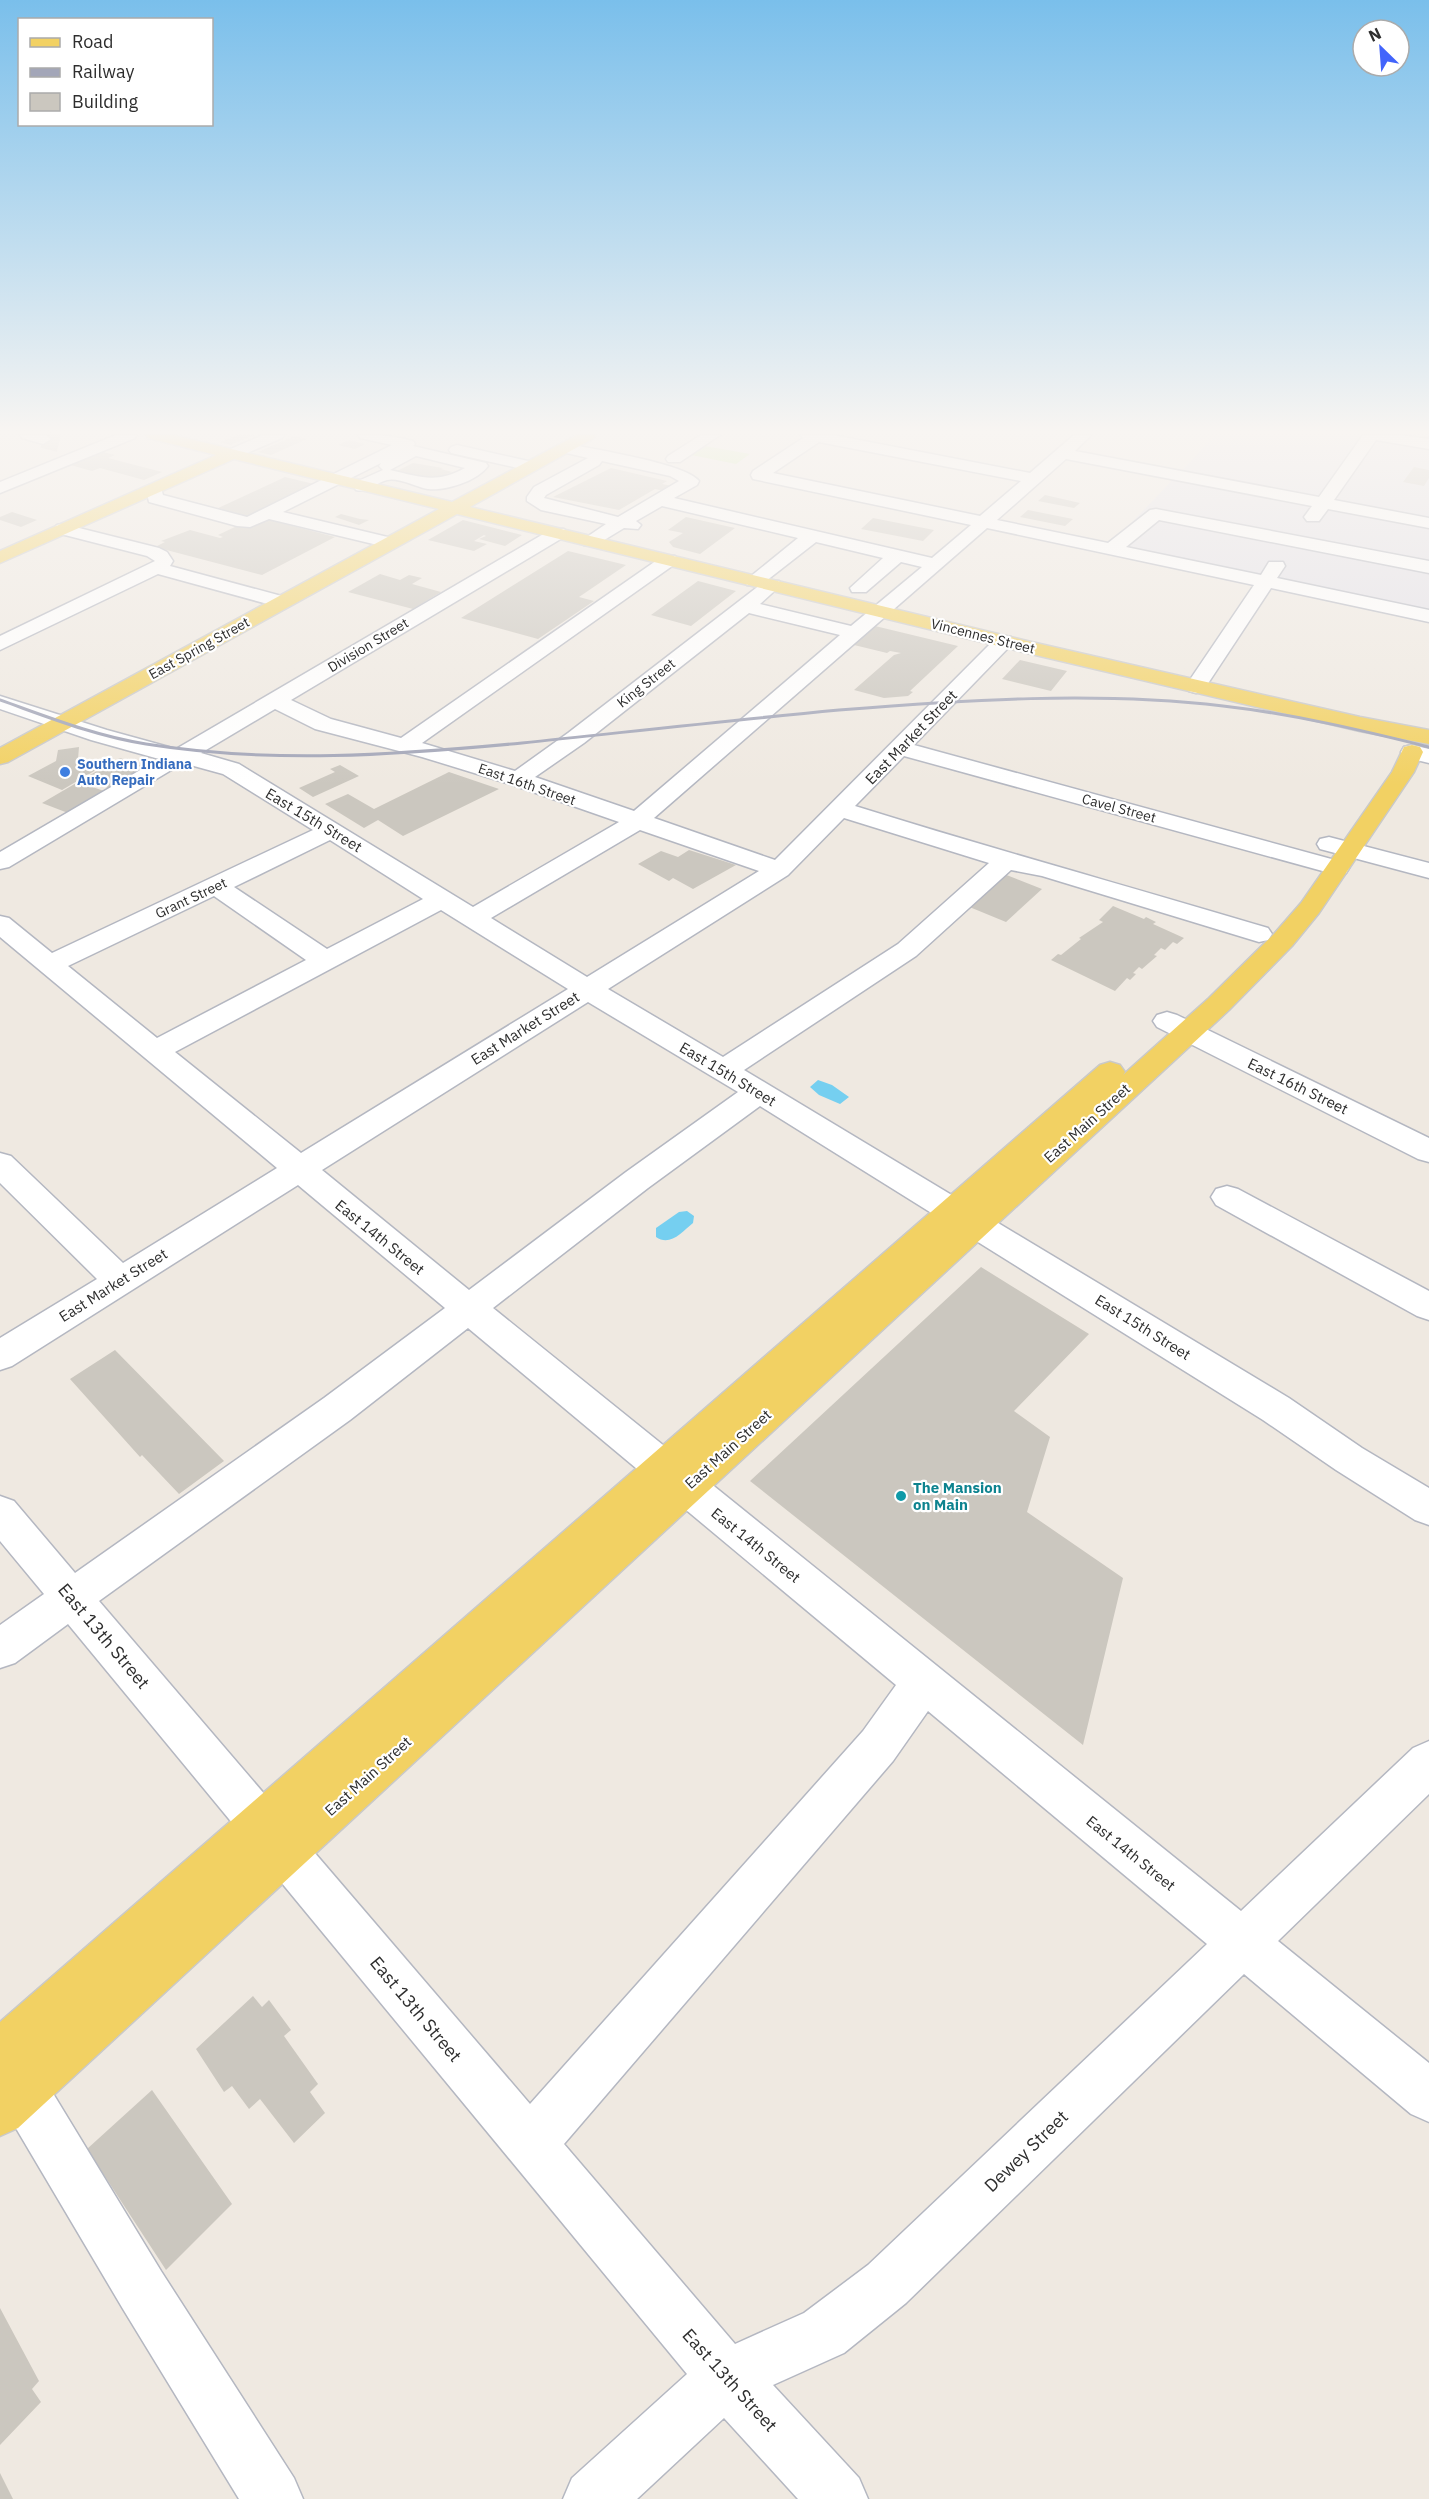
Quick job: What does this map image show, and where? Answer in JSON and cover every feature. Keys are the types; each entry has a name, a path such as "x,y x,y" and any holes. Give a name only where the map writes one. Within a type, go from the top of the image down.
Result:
{"main road":[{"path":"0,558 14,552"},
{"name":"East Spring Street","path":"0,757 282,602 359,552"},
{"name":"Vincennes Street","path":"635,552 1196,687 1360,724 1426,744"},
{"name":"East Main Street","path":"1177,1027 1288,900 1333,856 1426,744"},
{"name":"East Main Street","path":"7,2085 272,1838 1177,1027 1283,940 1310,908 1333,856"}],"street":[{"path":"0,644 156,568 164,561 161,556 151,552"},
{"name":"Division Street","path":"0,862 526,552"},
{"name":"King Street","path":"518,779 576,738 745,606 763,583 796,552"},
{"path":"877,552 936,565"},
{"path":"473,918 636,822 951,552"},
{"path":"1119,552 1429,616"},
{"path":"1196,687 1264,582 1287,552"},
{"path":"1350,552 1429,567"},
{"path":"859,588 897,556"},
{"path":"405,745 669,560"},
{"path":"156,568 282,602"},
{"path":"745,606 855,633"},
{"name":"East Market Street","path":"0,1356 779,870 1004,641"},
{"name":"East 16th Street","path":"275,700 323,724 405,745 518,779 779,870"},
{"name":"East 15th Street","path":"0,702 61,723 179,757 217,762 965,1217 1266,1403 1349,1459 1429,1508"},
{"name":"Cavel Street","path":"901,748 1333,856 1429,871"},
{"path":"840,809 1006,861 1048,870 1259,934"},
{"name":"Grant Street","path":"49,965 332,830"},
{"path":"722,1071 907,950 1006,861"},
{"path":"216,886 326,962"},
{"path":"155,1052 442,899"},
{"name":"East 14th Street","path":"0,924 1242,1945 1429,2096"},
{"name":"East 16th Street","path":"1177,1027 1429,1151"},
{"path":"0,1649 337,1409 636,1180 759,1092"},
{"path":"0,1164 120,1281"},
{"path":"1227,1197 1429,1307"},
{"name":"East 13th Street","path":"0,1513 726,2377 838,2499"},
{"path":"529,2144 878,1746 923,1682"},
{"name":"Dewey Street","path":"593,2499 726,2377 824,2333 887,2284 1429,1763"},
{"path":"7,2085 148,2300 273,2499"}],"shaded area":[{"path":"1148,552 1429,552 1429,610"}],"water":[{"path":"818,1080 832,1085 849,1097 840,1104 819,1095 810,1087"},
{"path":"687,1211 694,1216 693,1223 685,1230 671,1239 661,1240 656,1237 656,1228 679,1212"}],"building":[{"path":"173,552 307,552 262,575"},
{"path":"567,552 626,565 579,597 594,601 538,639 461,618"},
{"path":"380,574 400,580 409,575 422,578 412,584 441,592 413,609 348,592"},
{"path":"698,581 736,591 691,626 651,615"},
{"path":"875,626 958,646 910,691 913,692 908,696 884,698 854,690 894,655 901,653 890,651 887,653 854,645"},
{"path":"1020,660 1067,671 1051,691 1002,679"},
{"name":"Southern Indiana Auto Repair","path":"79,747 78,759 101,767 62,790 28,776 56,761 58,750"},
{"path":"120,758 147,768 111,789 83,779"},
{"path":"340,765 359,776 313,797 299,788 335,772 330,769"},
{"path":"449,772 499,789 403,836 378,820 364,828 325,804 348,794 374,809"},
{"path":"78,782 104,791 68,813 42,803"},
{"path":"689,850 736,865 693,889 673,878 669,881 638,864 661,851 678,857"},
{"path":"1004,874 1042,889 1006,922 967,906"},
{"path":"1113,906 1144,919 1146,917 1156,922 1153,924 1184,938 1177,944 1173,942 1165,950 1161,948 1154,955 1157,956 1142,969 1139,967 1130,980 1127,978 1115,991 1051,960 1058,954 1061,955 1081,939 1079,938 1103,922 1099,920"},
{"name":"The Mansion on Main","path":"981,1267 1089,1334 1014,1411 1050,1437 1027,1512 1123,1578 1083,1745 750,1481"},
{"path":"115,1350 224,1461 179,1494 142,1455 140,1457 70,1379"},
{"path":"253,1996 262,2007 269,2000 291,2030 284,2036 318,2084 310,2092 325,2113 294,2143 260,2099 249,2109 232,2086 224,2092 196,2049"},
{"path":"152,2090 232,2204 166,2270 87,2149"},
{"path":"0,2308 39,2381 32,2389 41,2402 0,2445"},
{"path":"0,2473 13,2499 0,2499"}],"railway":[{"path":"0,700 127,741 193,750 287,756 381,754 475,747 887,706 983,700 1079,698 1175,701 1249,709 1327,723 1429,747"}],"place":[{"name":"Southern Indiana Auto Repair","path":"65,772"},
{"name":"The Mansion on Main","path":"901,1496"}]}
